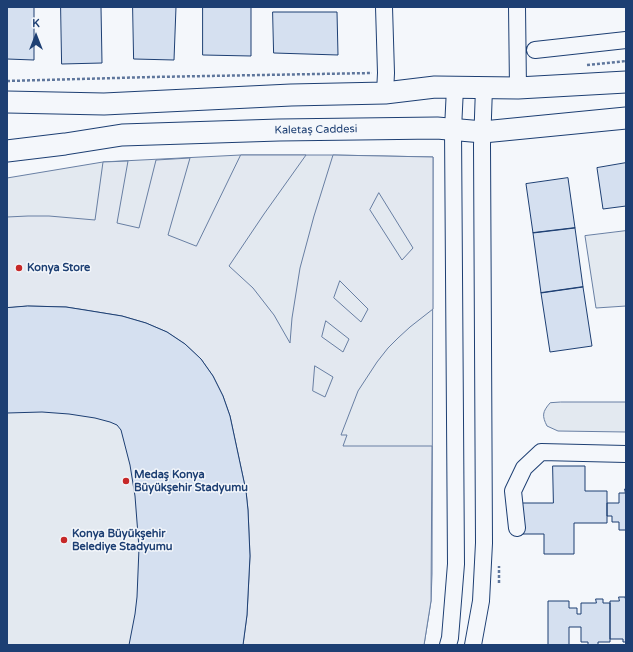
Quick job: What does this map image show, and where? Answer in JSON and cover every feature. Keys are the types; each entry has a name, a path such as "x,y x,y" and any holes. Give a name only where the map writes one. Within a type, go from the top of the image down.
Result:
{"main road":[{"path":"7,102 104,104 291,95 385,83 455,88 518,88 626,82"},
{"name":"Kaletaş Caddesi","path":"7,151 122,135 280,130 437,128 483,132 626,118"}],"street":[{"path":"384,7 385,83"},
{"path":"517,7 518,88"},
{"path":"534,50 626,40"},
{"path":"448,645 450,638 456,564 453,129 455,88"},
{"path":"473,645 480,601 484,543 484,88"},
{"path":"516,528 514,491 524,468 541,452 626,454"}],"path":[{"path":"580,66 626,61"},
{"path":"7,81 152,77 385,83"}],"shaded area":[{"path":"241,155 433,157 432,574 431,601 424,645 7,645 7,178 103,162"},
{"path":"241,155 306,155 229,266 253,288 274,315 290,343 292,318 300,268 333,155 433,157 433,309 398,338 377,362 358,391 341,435 347,435 343,446 432,446 431,601 424,645 243,645 247,615 250,556 246,491 230,416 223,396 213,376 201,359 185,344 167,332 146,323 122,316 66,307 28,306 7,308 7,217 49,216 95,220 103,162 128,161 117,223 139,228 156,160 190,158 168,235 196,246","holes":["379,193 413,248 402,260 370,210","340,281 368,309 361,322 334,298","326,321 349,339 343,352 322,337","315,366 333,377 325,397 313,391"]},
{"path":"626,231 626,306 596,308 585,236"},
{"path":"626,402 626,432 558,431 547,426 544,419 545,409 550,403"}],"building":[{"path":"7,7 34,7 34,60 7,59"},
{"path":"61,7 101,7 102,63 62,64"},
{"path":"133,7 176,7 174,60 134,59"},
{"path":"203,7 251,7 251,56 203,55"},
{"path":"273,12 337,12 338,55 274,53"},
{"path":"626,163 626,206 603,209 597,168"},
{"path":"568,178 575,228 533,233 526,184"},
{"path":"575,228 583,287 541,293 533,233"},
{"path":"583,287 592,346 550,352 541,293"},
{"name":"Medaş Konya Büyükşehir Stadyumu","path":"28,306 66,307 122,316 146,323 167,332 185,344 201,359 213,376 223,396 230,416 246,491 250,556 247,615 243,645 129,645 137,597 139,548 135,496 130,465 121,430 117,425 110,422 69,414 42,412 7,413 7,308"},
{"path":"553,466 585,466 585,491 607,491 607,523 574,523 574,554 544,554 544,534 521,534 521,503 553,503"},
{"path":"625,489 626,530 619,530 619,522 612,522 612,516 607,516 607,503 619,503 619,493 625,493"},
{"path":"619,597 625,597 626,601 626,642 623,642 623,639 610,639 610,601 619,601"},
{"path":"596,599 603,599 603,603 610,603 610,642 598,642 598,645 588,645 588,642 581,642 581,627 569,627 569,645 548,645 548,601 569,601 569,608 577,608 577,614 581,614 581,603 596,603"}],"place":[{"name":"Konya Store","path":"19,268"},
{"name":"Medaş Konya Büyükşehir Stadyumu","path":"126,481"},
{"name":"Konya Büyükşehir Belediye Stadyumu","path":"64,540"}]}
